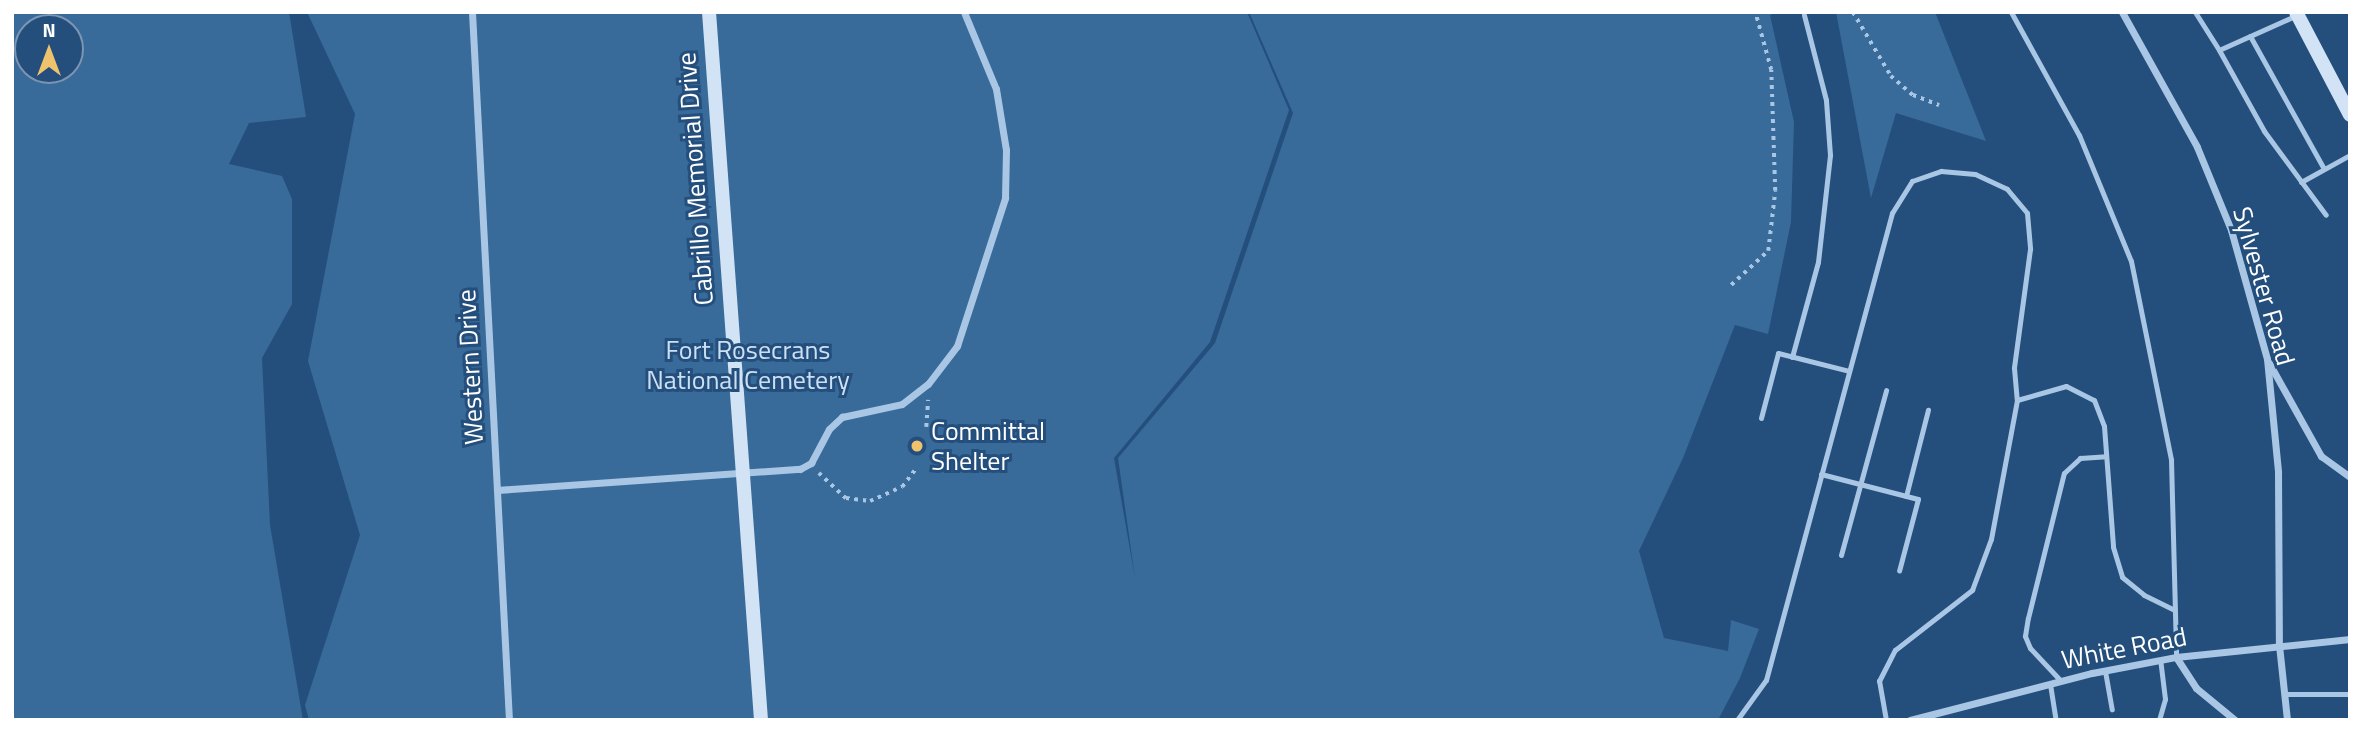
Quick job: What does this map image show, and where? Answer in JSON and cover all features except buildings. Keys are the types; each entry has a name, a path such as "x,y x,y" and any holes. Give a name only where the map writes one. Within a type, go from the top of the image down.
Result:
{"main road":[{"name":"Cabrillo Memorial Drive","path":"709,12 740,473 761,720"},
{"path":"2296,14 2350,115"}],"street":[{"name":"Western Drive","path":"472,12 509,720"},
{"path":"497,490 800,469 811,464 830,429 842,417 902,404 928,384 957,346 1005,198 1006,150 996,89 964,12"},
{"name":"Sylvester Road","path":"2122,12 2197,147 2231,230 2267,359 2278,472 2278,645 2287,720"},
{"path":"2267,359 2321,456 2350,477"},
{"name":"White Road","path":"1910,720 2061,681 2176,657 2350,639"},
{"path":"2176,657 2196,688 2235,720"}],"lane":[{"path":"2011,12 2079,135 2131,261 2171,460 2176,657"},
{"path":"2195,12 2264,131 2326,215"},
{"path":"2219,50 2296,14"},
{"path":"1792,356 1818,262 1830,155 1826,100 1804,15"},
{"path":"2250,36 2324,169"},
{"path":"2301,181 2350,155"},
{"path":"1737,720 1766,680 1892,213 1912,181 1941,171 1975,174 2007,189 2027,213 2030,248 2014,368 2017,400 1991,539 1972,590 1895,650 1880,681 1886,720"},
{"path":"1761,418 1778,353 1849,371"},
{"path":"2017,400 2066,386 2094,400 2104,426 2113,547 2122,577 2144,595 2175,610"},
{"path":"1841,555 1886,390"},
{"path":"1906,496 1928,410"},
{"path":"2061,681 2030,648 2025,636 2028,618 2064,473 2080,458 2106,456"},
{"path":"1821,474 1918,499 1899,572"},
{"path":"2159,720 2165,699 2160,661"},
{"path":"2105,671 2112,709"},
{"path":"2050,684 2056,720"},
{"path":"2285,694 2350,694"}],"path":[{"path":"1731,285 1768,251 1775,191 1771,70 1755,12"},
{"path":"1853,12 1891,76 1913,94 1939,105"},
{"path":"926,427 928,384"},
{"path":"811,464 833,490 846,498 870,501 902,487 917,467"}],"green space":[{"path":"12,12 289,12 306,117 249,123 229,164 282,176 292,199 292,304 262,358 270,525 303,720 12,720"},
{"name":"Fort Rosecrans National Cemetery","path":"307,12 1247,12 1289,110 1210,342 1114,458 1135,578 1118,458 1215,343 1293,113 1249,12 1777,12 1770,15 1794,122 1791,222 1768,334 1735,325 1683,458 1639,551 1664,638 1728,651 1731,620 1759,629 1740,678 1718,720 309,720 305,705 360,535 308,361 355,114"},
{"path":"1836,12 1935,12 1986,141 1896,113 1871,198"}],"place":[{"name":"Committal Shelter","path":"917,446"}]}
